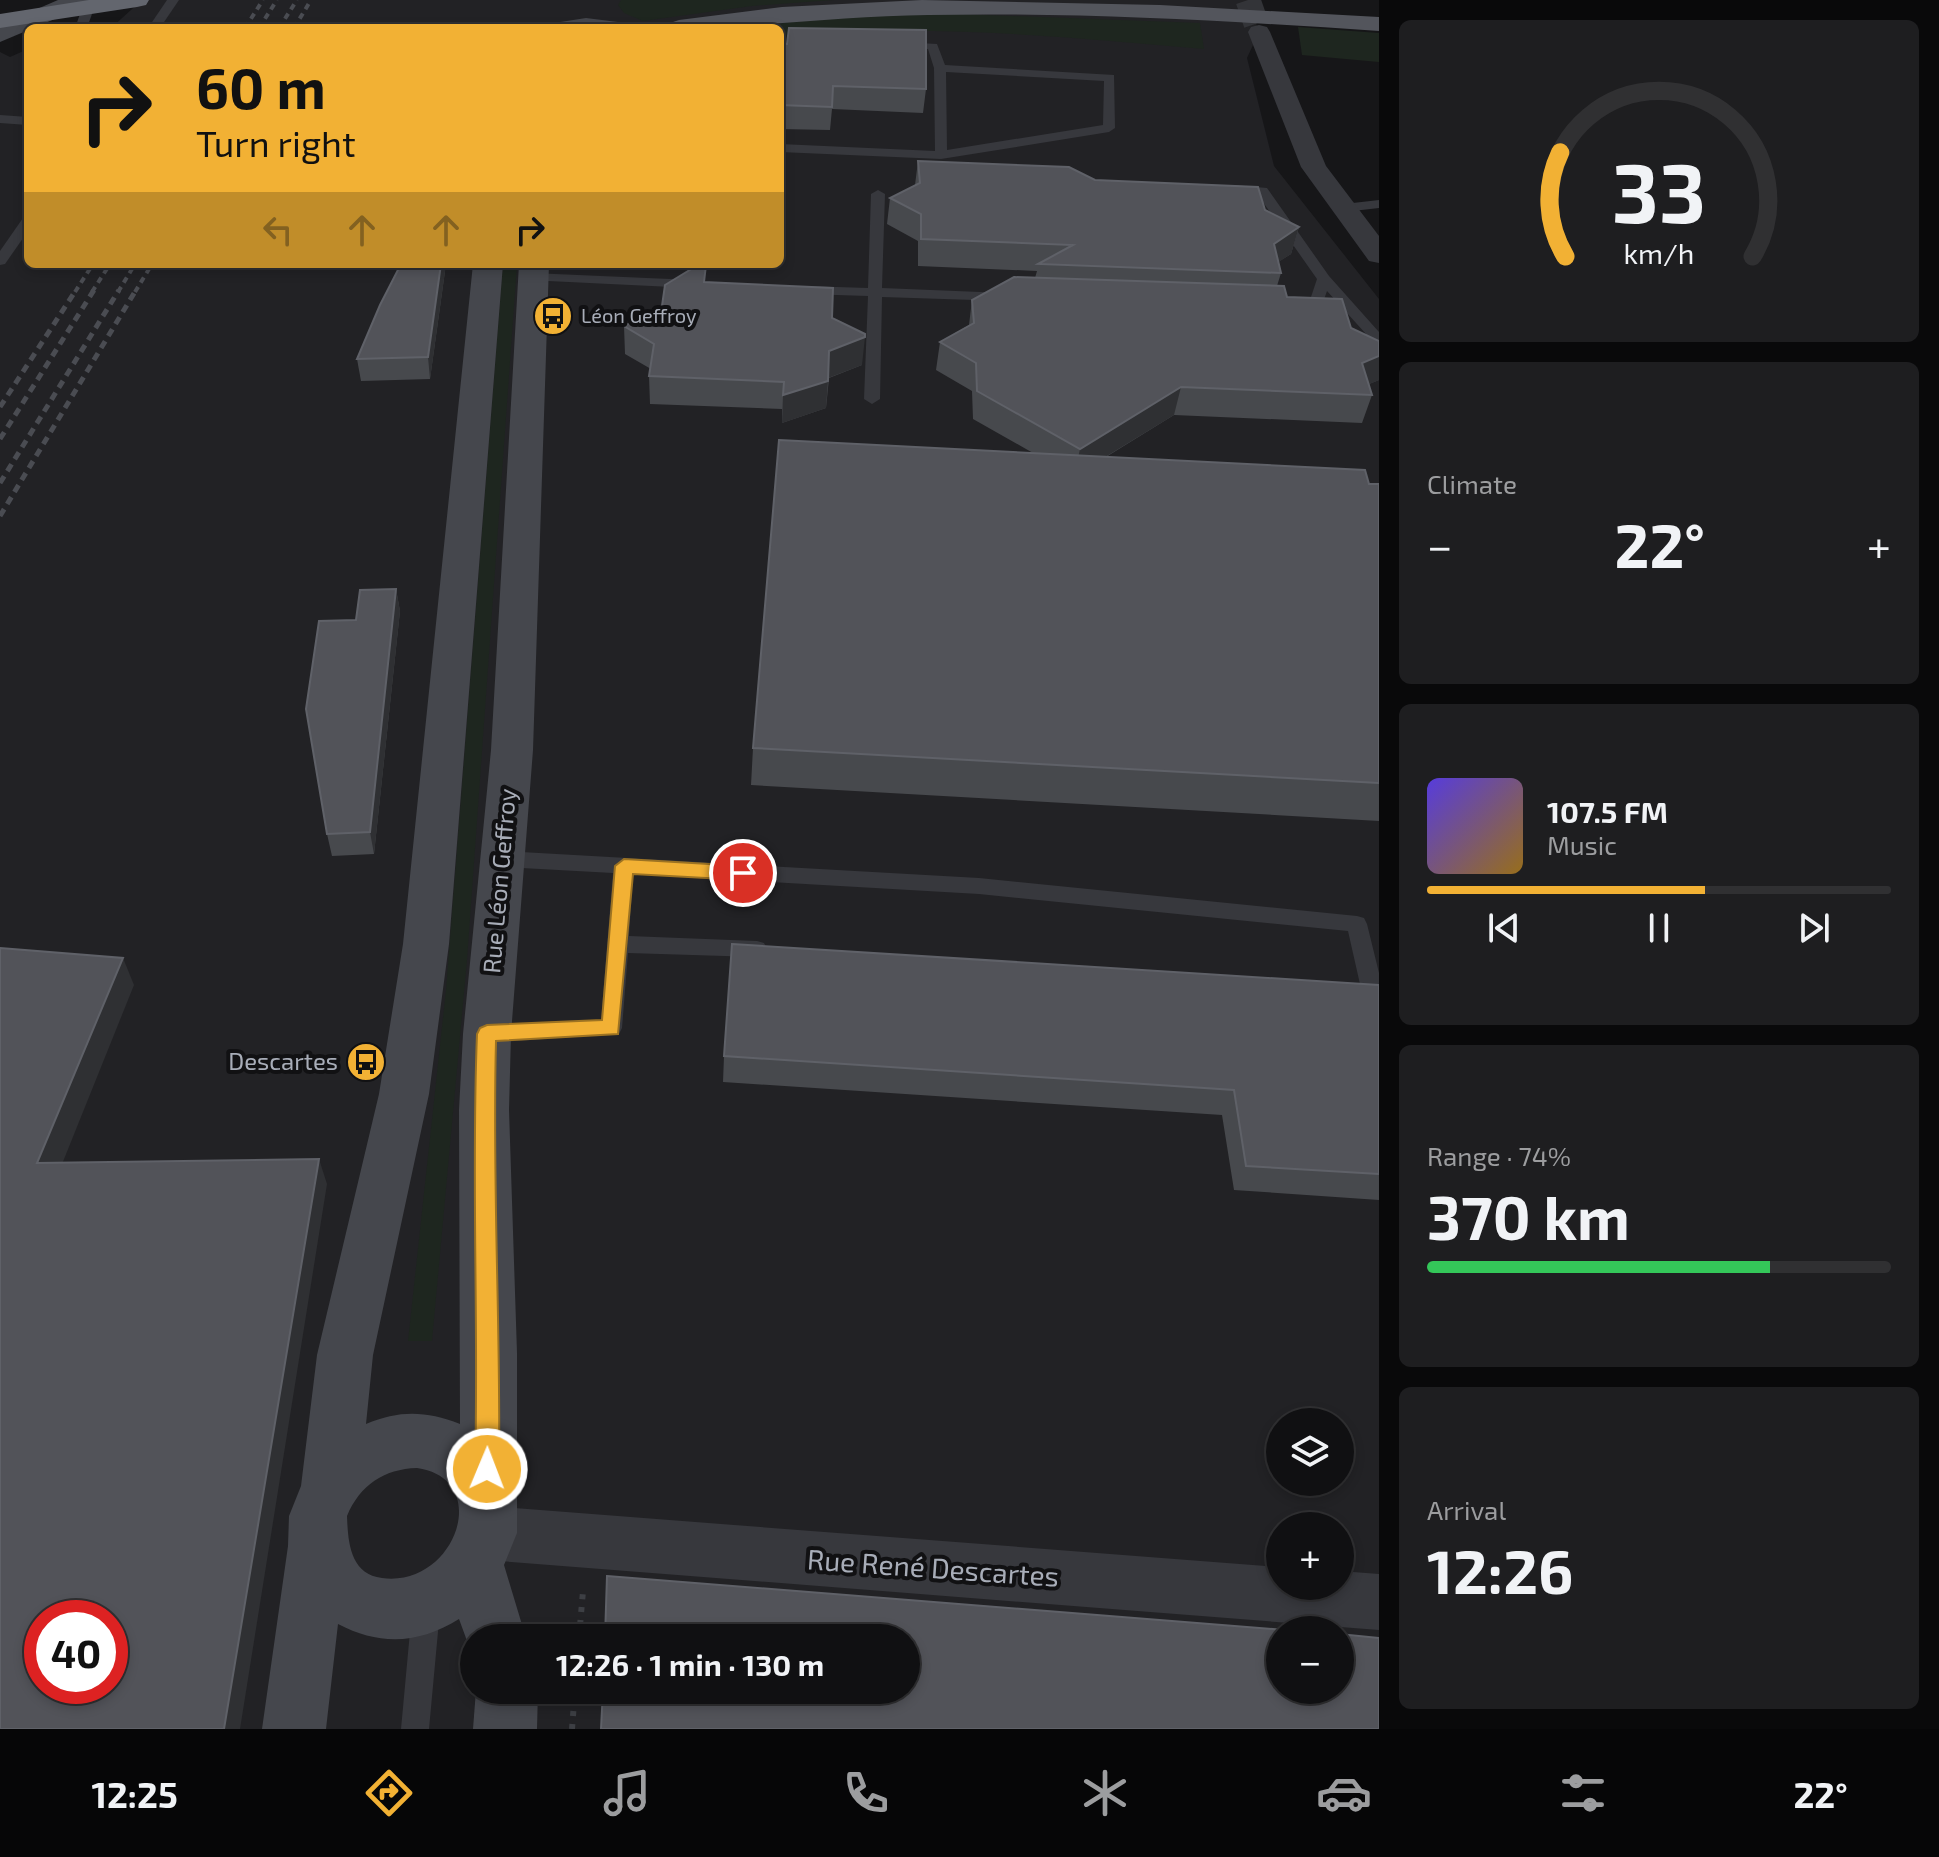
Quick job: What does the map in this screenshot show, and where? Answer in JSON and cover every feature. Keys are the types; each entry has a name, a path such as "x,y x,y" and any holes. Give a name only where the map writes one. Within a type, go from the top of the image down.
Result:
{"highway":[{"path":"0,20 137,0"}],"main road":[{"path":"703,24 744,17 887,6 1210,15 1379,24"}],"street":[{"path":"0,20 44,0"},
{"path":"0,34 79,0"},
{"path":"560,20 603,18"},
{"path":"1259,32 1314,167 1379,255"},
{"name":"Rue Léon Geffroy","path":"330,1488 345,1355 404,1094 426,944 488,268"},
{"name":"Rue Léon Geffroy","path":"483,1532 489,1353 484,1110 487,1034 512,750 533,270"},
{"name":"Rue Léon Geffroy","path":"294,1729 318,1546 318,1516 330,1488 353,1460 384,1443 417,1439 449,1447 473,1469 493,1624"},
{"path":"318,1546 327,1572 344,1594 369,1607 398,1611 427,1604 453,1588 483,1532"},
{"name":"Rue René Descartes","path":"483,1532 1379,1602"},
{"path":"505,1729 506,1704"}],"lane":[{"path":"82,24 91,0"},
{"path":"157,24 173,0"},
{"path":"889,45 933,46 940,68 941,155"},
{"path":"784,148 941,155 1109,128 1110,78 940,68"},
{"path":"0,119 24,121"},
{"path":"1219,189 1262,191 1324,279 1373,334 1379,367"},
{"path":"872,399 878,194"},
{"path":"1344,208 1379,204"},
{"path":"0,261 24,227"},
{"path":"533,270 707,285"},
{"path":"1284,307 1315,308 1324,279"},
{"path":"785,289 1018,298"},
{"path":"502,859 979,886 1357,924 1373,993 1379,994"},
{"path":"487,1034 611,1028 624,866"},
{"path":"618,944 774,949"},
{"path":"415,1729 427,1604"}],"path":[{"path":"572,1729 574,1704"}],"shaded area":[{"path":"142,0 1248,0 1259,32 1247,58 1274,166 1379,299 1379,1729 0,1729 0,52 10,57 24,51 24,268 784,268 784,24 115,24"},
{"path":"621,0 834,0 752,6 643,21 624,13 618,5"},
{"path":"960,14 1200,23 1204,49 939,31 784,37 784,24 776,24 854,15"},
{"path":"1298,27 1379,33 1379,62 1302,55"},
{"path":"503,268 517,268 467,960 432,1341 408,1341 446,990"}],"building":[{"path":"789,28 926,30 926,89 833,86 832,107 784,105 784,44 787,44"},
{"path":"918,161 1069,167 1095,180 1258,187 1265,210 1299,227 1274,244 1281,273 1038,264 1073,245 921,239 921,214 890,198 920,183"},
{"path":"399,268 440,268 428,357 357,359"},
{"path":"693,268 706,268 704,282 833,288 832,318 865,334 865,337 829,351 828,381 783,395 784,382 649,376 654,344 624,326 662,306 665,285"},
{"path":"1014,277 1284,286 1287,297 1342,299 1351,328 1379,341 1379,356 1362,363 1372,395 1181,387 1080,449 977,391 976,363 940,342 974,323 972,300"},
{"path":"779,440 1365,470 1369,484 1379,484 1379,783 753,748"},
{"path":"396,589 370,832 327,834 306,709 319,621 356,620 360,590"},
{"path":"732,944 1379,985 1379,1174 1246,1166 1234,1090 724,1056"},
{"path":"0,948 123,958 37,1163 319,1159 224,1729 0,1729"},
{"path":"607,1576 1266,1628 1266,1704 1354,1704 1354,1635 1379,1638 1379,1729 601,1729 602,1704 920,1704 920,1624 605,1624"}],"tunnel":[{"path":"1248,0 1259,32"}],"railway":[{"path":"248,24 263,0"},
{"path":"262,24 277,0"},
{"path":"282,24 297,0"},
{"path":"296,24 311,0"},
{"path":"75,292 90,268"},
{"path":"92,292 107,268"},
{"path":"118,292 133,268"},
{"path":"135,292 150,268"},
{"path":"0,407 76,290"},
{"path":"0,439 94,290"},
{"path":"0,483 119,290"},
{"path":"0,516 136,290"}],"place":[{"name":"Léon Geffroy","path":"553,316"},
{"name":"Descartes","path":"366,1062"}],"route":[{"path":"487,1469 489,1353 484,1110 487,1034 611,1028 624,866 743,873"}]}
